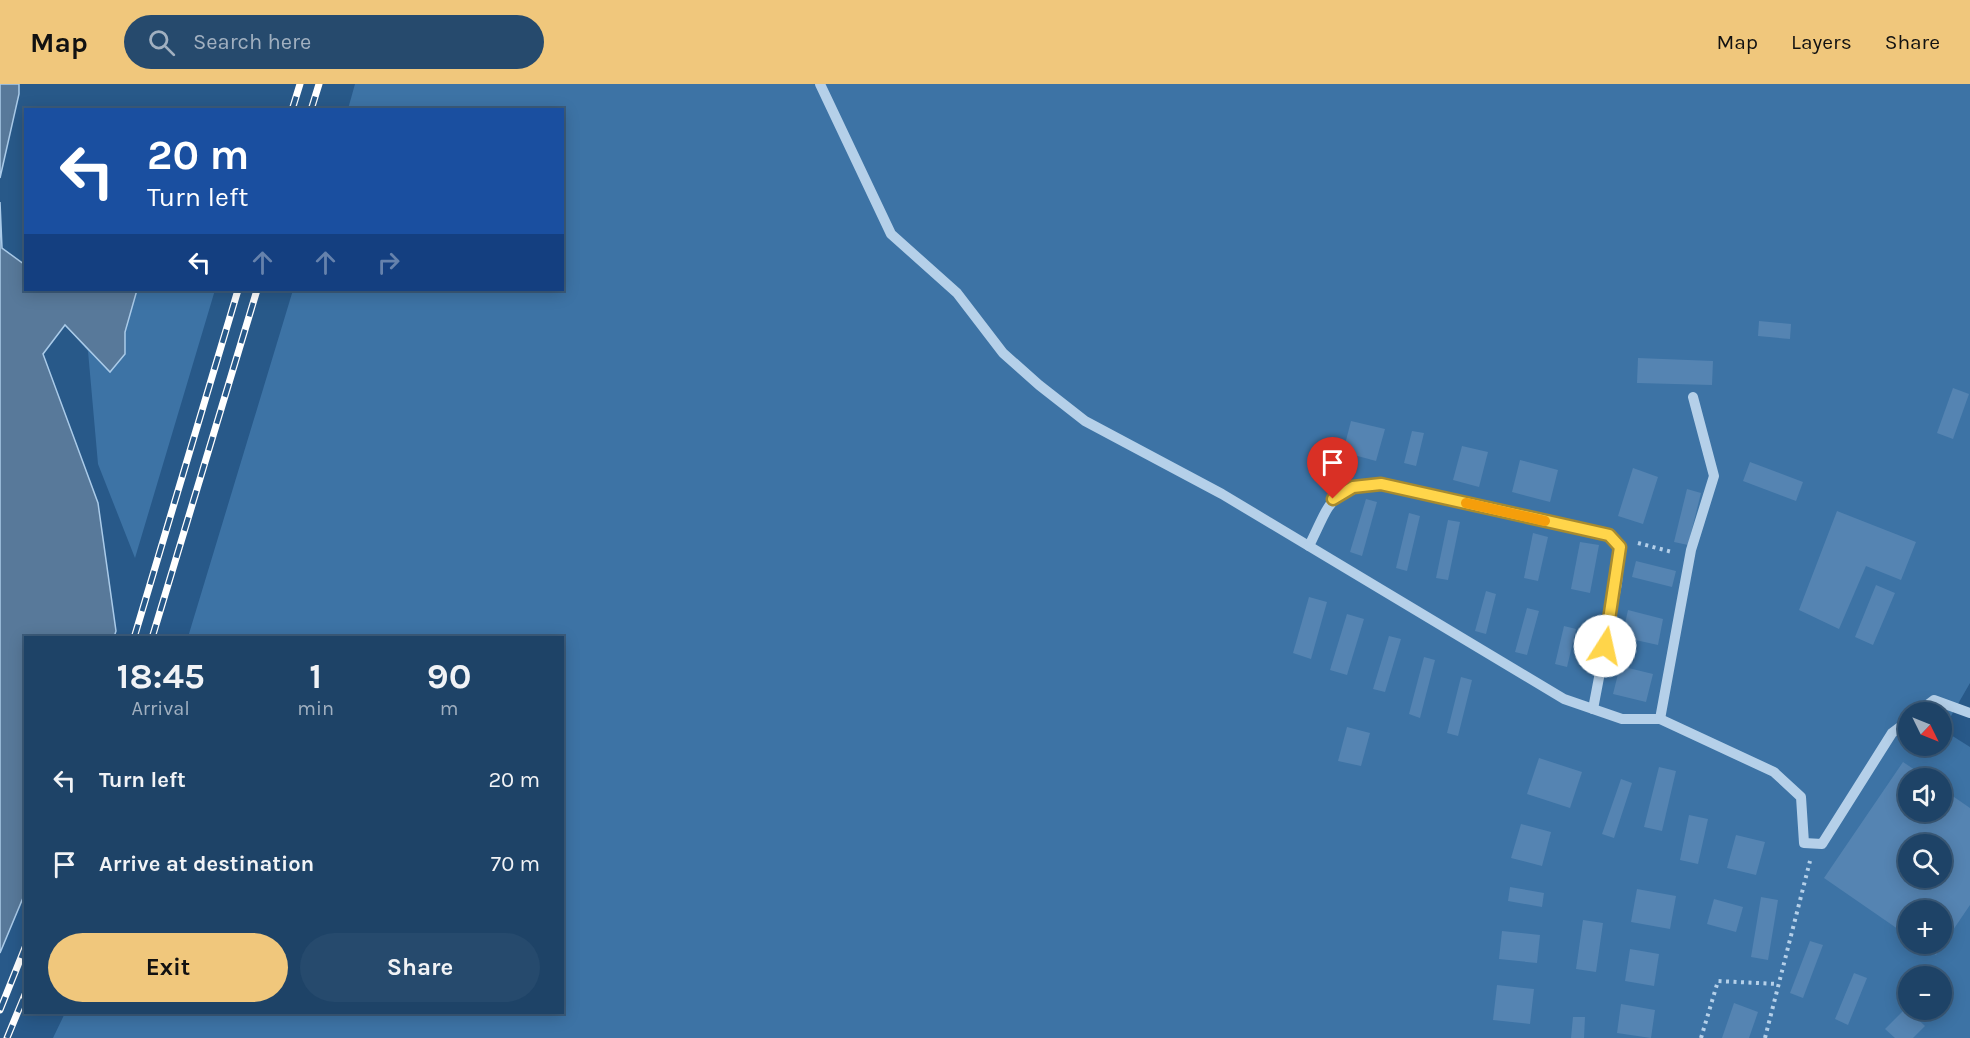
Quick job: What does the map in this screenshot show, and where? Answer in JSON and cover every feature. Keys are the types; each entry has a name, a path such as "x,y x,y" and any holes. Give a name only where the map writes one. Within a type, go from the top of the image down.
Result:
{"lane":[{"path":"820,84 891,234 957,293 1003,353 1085,421 1222,494 1564,699 1622,719 1660,719 1774,772 1801,797 1804,843 1822,844 1892,733 1898,728"},
{"path":"1660,719 1690,557 1714,476 1693,397"},
{"path":"1309,546 1333,499 1353,487 1381,484 1609,535 1620,547 1617,583 1593,710"},
{"path":"1952,706 1970,713"}],"path":[{"path":"1609,535 1690,557"},
{"path":"1765,1038 1814,843"},
{"path":"1701,1038 1718,981 1778,984"}],"shaded area":[{"path":"0,84 19,84 19,94 0,178"},
{"path":"355,84 1970,84 1970,683 1952,714 1952,702 1898,702 1898,756 1952,756 1952,736 1970,747 1970,1038 53,1038 65,1014 564,1014 564,636 188,636 293,291 564,291 564,108 348,108"},
{"path":"0,202 2,248 24,264 24,291 215,291 135,558 98,464 88,351 65,325 43,354 98,503 116,631 114,636 24,636 24,895 0,953"},
{"path":"0,202 2,248 24,264 24,291 137,291 125,332 125,354 110,372 65,325 43,354 98,503 116,631 114,636 24,636 24,895 0,953"}],"building":[{"path":"1759,321 1791,324 1790,339 1758,336"},
{"path":"1638,358 1713,361 1712,385 1637,383"},
{"path":"1953,388 1969,394 1953,439 1937,433"},
{"path":"1351,421 1385,429 1376,461 1343,452"},
{"path":"1412,431 1424,433 1416,466 1404,463"},
{"path":"1462,446 1488,452 1479,487 1453,480"},
{"path":"1520,460 1558,470 1550,502 1512,492"},
{"path":"1750,462 1803,482 1796,501 1743,481"},
{"path":"1633,468 1658,477 1643,524 1618,516"},
{"path":"1687,489 1701,493 1688,545 1674,542"},
{"path":"1366,499 1377,502 1362,556 1350,552"},
{"path":"1837,511 1916,542 1901,580 1866,566 1839,629 1799,610"},
{"path":"1409,513 1420,516 1407,571 1396,568"},
{"path":"1448,520 1460,522 1448,580 1436,578"},
{"path":"1533,533 1548,537 1538,581 1524,578"},
{"path":"1580,542 1599,545 1590,593 1571,589"},
{"path":"1636,561 1676,571 1672,587 1632,577"},
{"path":"1876,585 1895,593 1873,645 1855,637"},
{"path":"1486,591 1496,594 1486,634 1475,631"},
{"path":"1309,597 1327,602 1311,659 1293,653"},
{"path":"1527,608 1539,611 1527,655 1515,652"},
{"path":"1628,610 1663,619 1658,645 1622,637"},
{"path":"1347,614 1364,619 1347,675 1330,670"},
{"path":"1564,626 1576,629 1567,667 1555,664"},
{"path":"1389,636 1401,639 1385,692 1373,689"},
{"path":"1424,657 1435,660 1420,718 1409,714"},
{"path":"1620,666 1653,674 1646,702 1613,694"},
{"path":"1461,677 1472,680 1458,736 1447,733"},
{"path":"1347,727 1370,733 1361,766 1338,761"},
{"path":"1539,758 1582,772 1570,808 1527,794"},
{"path":"1903,762 1912,768 1899,768"},
{"path":"1659,767 1676,771 1662,831 1644,827"},
{"path":"1898,769 1898,822 1952,822 1952,796 1970,808 1970,905 1952,931 1952,900 1898,900 1898,929 1824,878"},
{"path":"1621,779 1632,783 1614,838 1602,834"},
{"path":"1689,815 1708,819 1698,864 1680,860"},
{"path":"1521,824 1551,832 1542,866 1511,858"},
{"path":"1736,835 1765,842 1756,875 1727,868"},
{"path":"1510,887 1544,893 1542,907 1508,901"},
{"path":"1637,889 1676,896 1670,929 1631,922"},
{"path":"1761,897 1778,900 1768,960 1751,957"},
{"path":"1714,899 1743,907 1736,932 1707,924"},
{"path":"1583,920 1603,923 1596,972 1576,969"},
{"path":"1502,931 1540,935 1537,963 1499,959"},
{"path":"1810,941 1823,945 1803,998 1790,993"},
{"path":"1630,949 1659,954 1654,986 1625,981"},
{"path":"1854,973 1867,978 1848,1025 1835,1019"},
{"path":"1497,985 1534,989 1530,1024 1493,1020"},
{"path":"1734,1003 1758,1012 1749,1038 1722,1038"},
{"path":"1621,1004 1655,1010 1651,1038 1617,1033"},
{"path":"1898,1016 1898,1020 1919,1020 1925,1026 1913,1038 1895,1038 1885,1029"},
{"path":"1573,1017 1585,1017 1584,1038 1571,1038"}],"railway":[{"path":"293,108 300,84"},
{"path":"312,108 319,84"},
{"path":"135,636 238,291"},
{"path":"153,636 257,291"},
{"path":"0,1010 24,950"},
{"path":"7,1038 24,997"}],"slow traffic":[{"path":"1466,503 1545,521"}],"route":[{"path":"1333,499 1353,487 1381,484 1609,535 1620,547 1617,583 1605,646"}]}
